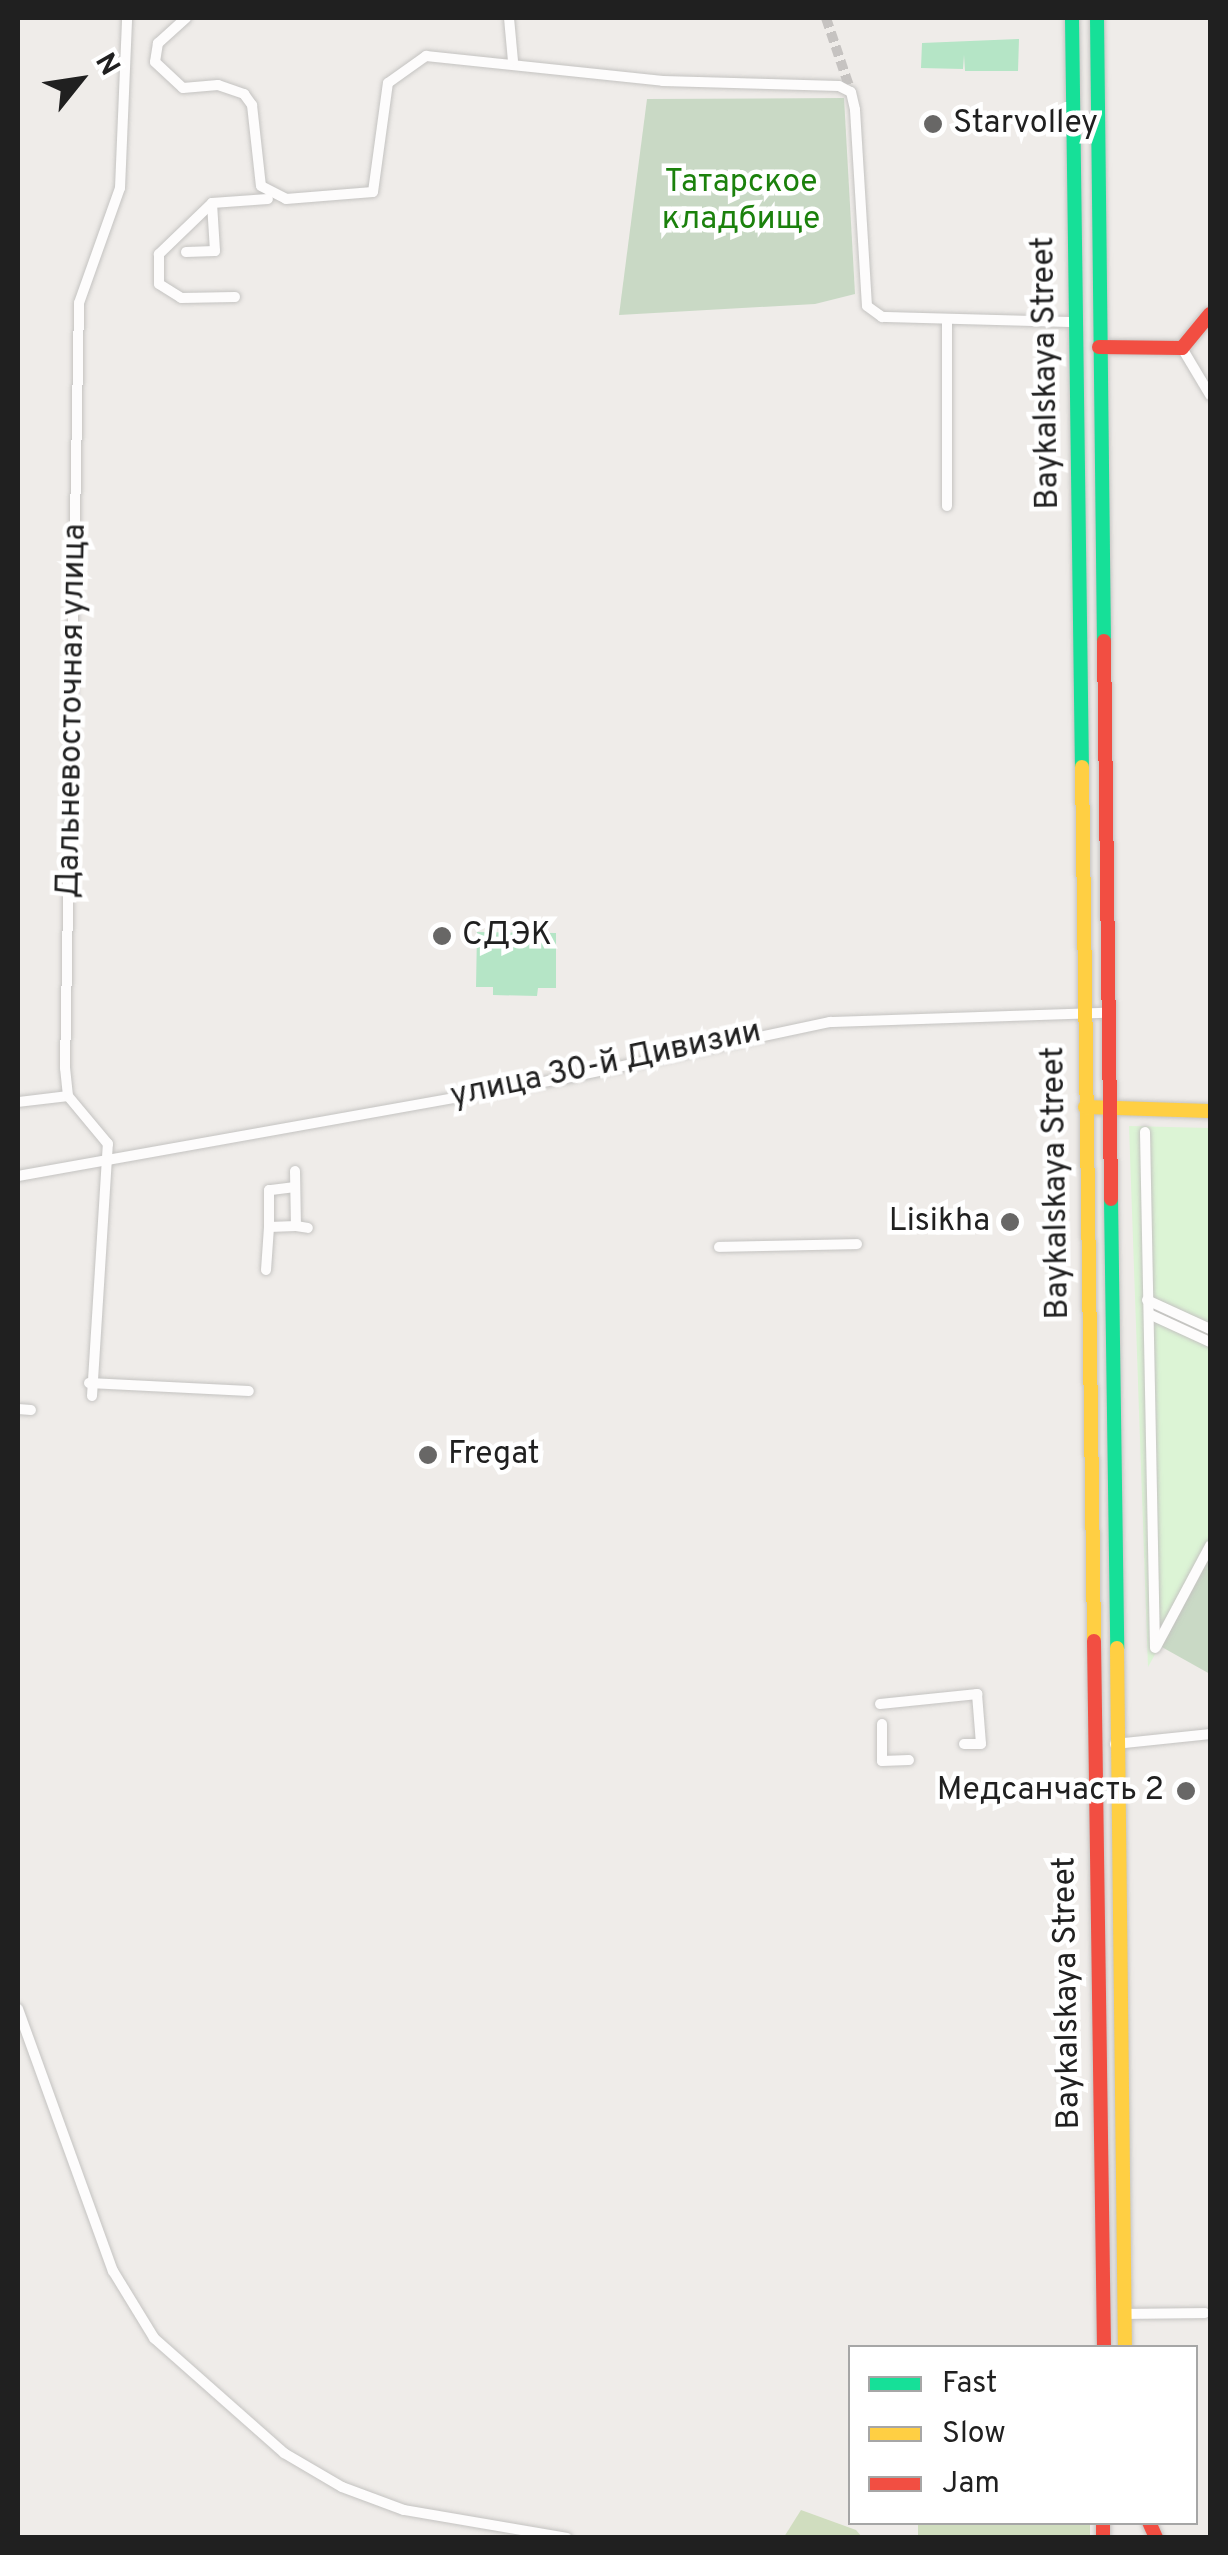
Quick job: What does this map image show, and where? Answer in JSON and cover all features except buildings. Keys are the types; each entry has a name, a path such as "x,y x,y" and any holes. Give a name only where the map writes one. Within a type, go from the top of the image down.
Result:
{"main road":[{"name":"Baykalskaya Street","path":"1072,18 1082,1014 1104,2345"},
{"name":"Baykalskaya Street","path":"1097,18 1125,2345"},
{"path":"1098,346 1182,348 1210,314"},
{"path":"1085,1107 1210,1111"}],"street":[{"name":"Дальневосточная улица","path":"68,1096 79,303 120,188 127,18"},
{"path":"155,62 158,42 186,18"},
{"path":"509,18 513,62"},
{"path":"128,60 155,62 183,88 218,86 244,94 252,105 261,186 286,200 373,192 382,98 397,72 419,58 513,62 663,81 839,86 851,92 863,296 882,317 1074,322"},
{"path":"235,297 181,298 168,285 158,284 159,254 212,203 268,199"},
{"path":"186,252 215,251 212,203"},
{"path":"947,320 947,506"},
{"path":"1182,348 1210,395"},
{"name":"улица 30-й Дивизии","path":"18,1176 566,1078 830,1022 1108,1013"},
{"path":"18,1102 68,1096 108,1144 89,1383 92,1396"},
{"path":"1145,1132 1156,1648 1210,1546"},
{"path":"270,1227 302,1227 295,1170"},
{"path":"266,1270 269,1190 296,1187"},
{"path":"718,1246 857,1244"},
{"path":"1148,1300 1210,1329"},
{"path":"1149,1314 1210,1342"},
{"path":"89,1383 250,1391"},
{"path":"18,1409 31,1410"},
{"path":"880,1704 978,1694 981,1744 964,1744"},
{"path":"882,1724 882,1761 910,1760"},
{"path":"1115,1744 1210,1734"},
{"path":"18,2009 112,2271 154,2338 284,2453 342,2487 404,2510 567,2538"},
{"path":"1125,2314 1205,2313"}],"green space":[{"path":"1019,39 1018,71 965,71 964,55 963,69 921,68 922,43"},
{"name":"Татарское кладбище","path":"844,98 855,294 815,304 619,315 647,99"},
{"path":"477,932 556,933 556,988 538,988 537,996 493,995 493,987 476,987"},
{"path":"1129,1126 1210,1128 1210,1555 1148,1667"},
{"path":"1210,1555 1210,1674 1160,1646"},
{"path":"801,2510 856,2530 862,2537 784,2537"},
{"path":"918,2525 1090,2525 1090,2538 918,2538"}],"tunnel":[{"path":"826,18 851,92"}],"traffic: fast":[{"path":"1072,18 1082,767"},
{"path":"1097,18 1104,641"},
{"path":"1111,1199 1117,1648"}],"traffic: slow":[{"path":"1082,767 1094,1641"},
{"path":"1085,1107 1210,1111"},
{"path":"1117,1648 1125,2345"}],"traffic: jam":[{"path":"1099,347 1182,348 1210,314"},
{"path":"1104,641 1111,1199"},
{"path":"1094,1641 1104,2345"},
{"path":"1103,2525 1103,2538"},
{"path":"1150,2525 1156,2538"}],"place":[{"name":"Starvolley","path":"933,124"},
{"name":"СДЭК","path":"442,936"},
{"name":"Lisikha","path":"1010,1222"},
{"name":"Fregat","path":"428,1455"},
{"name":"Медсанчасть 2","path":"1186,1791"}]}
